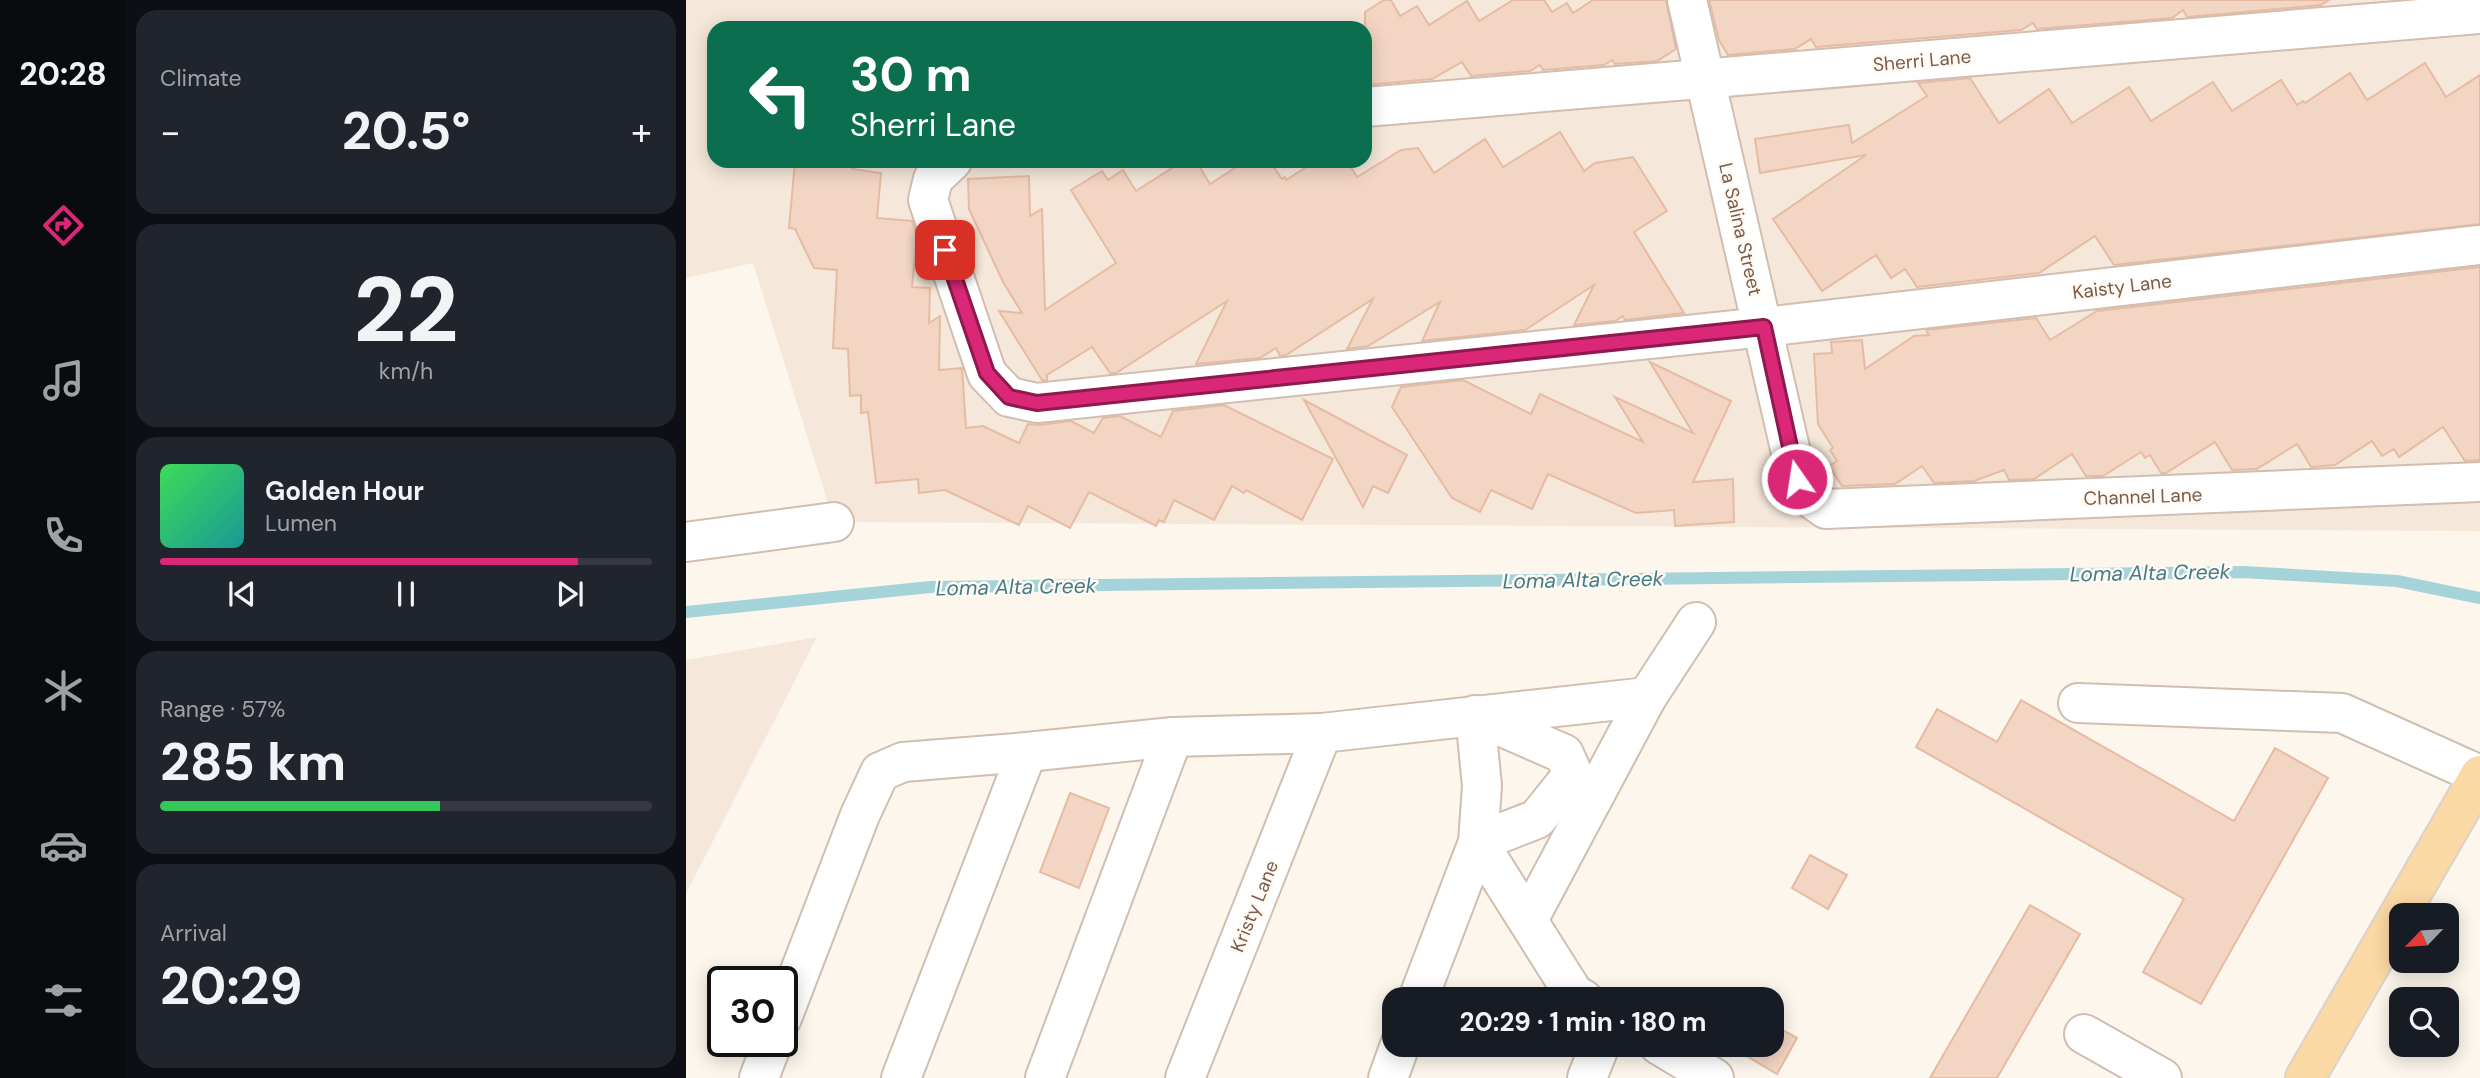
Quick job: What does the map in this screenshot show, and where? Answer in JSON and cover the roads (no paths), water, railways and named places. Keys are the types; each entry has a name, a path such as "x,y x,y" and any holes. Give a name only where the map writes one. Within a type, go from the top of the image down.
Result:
{"main road":[{"path":"2305,1078 2480,775"}],"street":[{"name":"La Salina Street","path":"1687,0 1797,479 1809,497"},
{"name":"Sherri Lane","path":"1372,106 2480,14"},
{"path":"945,168 933,179 928,200 987,373 1009,397 1037,403 1764,327"},
{"name":"Kaisty Lane","path":"1764,327 2480,245"},
{"name":"Channel Lane","path":"1809,497 1826,509 2480,482"},
{"path":"686,542 834,522"},
{"path":"1528,920 1647,697 1696,622"},
{"path":"798,976 860,815 880,772 903,762 1173,737 1322,733 1647,697"},
{"path":"2078,703 2342,713 2480,775"},
{"path":"1475,715 1564,754 1573,774 1537,820 1478,842"},
{"path":"1423,987 1478,842 1482,786 1475,715"},
{"name":"Kristy Lane","path":"1185,1078 1322,733"},
{"path":"1045,1078 1173,737"},
{"path":"901,1078 1027,752"},
{"path":"1478,842 1572,987"},
{"path":"2084,1034 2162,1078"},
{"path":"759,1078 767,1057"},
{"path":"1388,1078 1396,1057"},
{"path":"1587,1078 1595,1057"},
{"path":"1679,1057 1714,1078"}],"waterway":[{"name":"Loma Alta Creek","path":"686,612 930,587 2243,572 2397,581 2480,598"}]}
